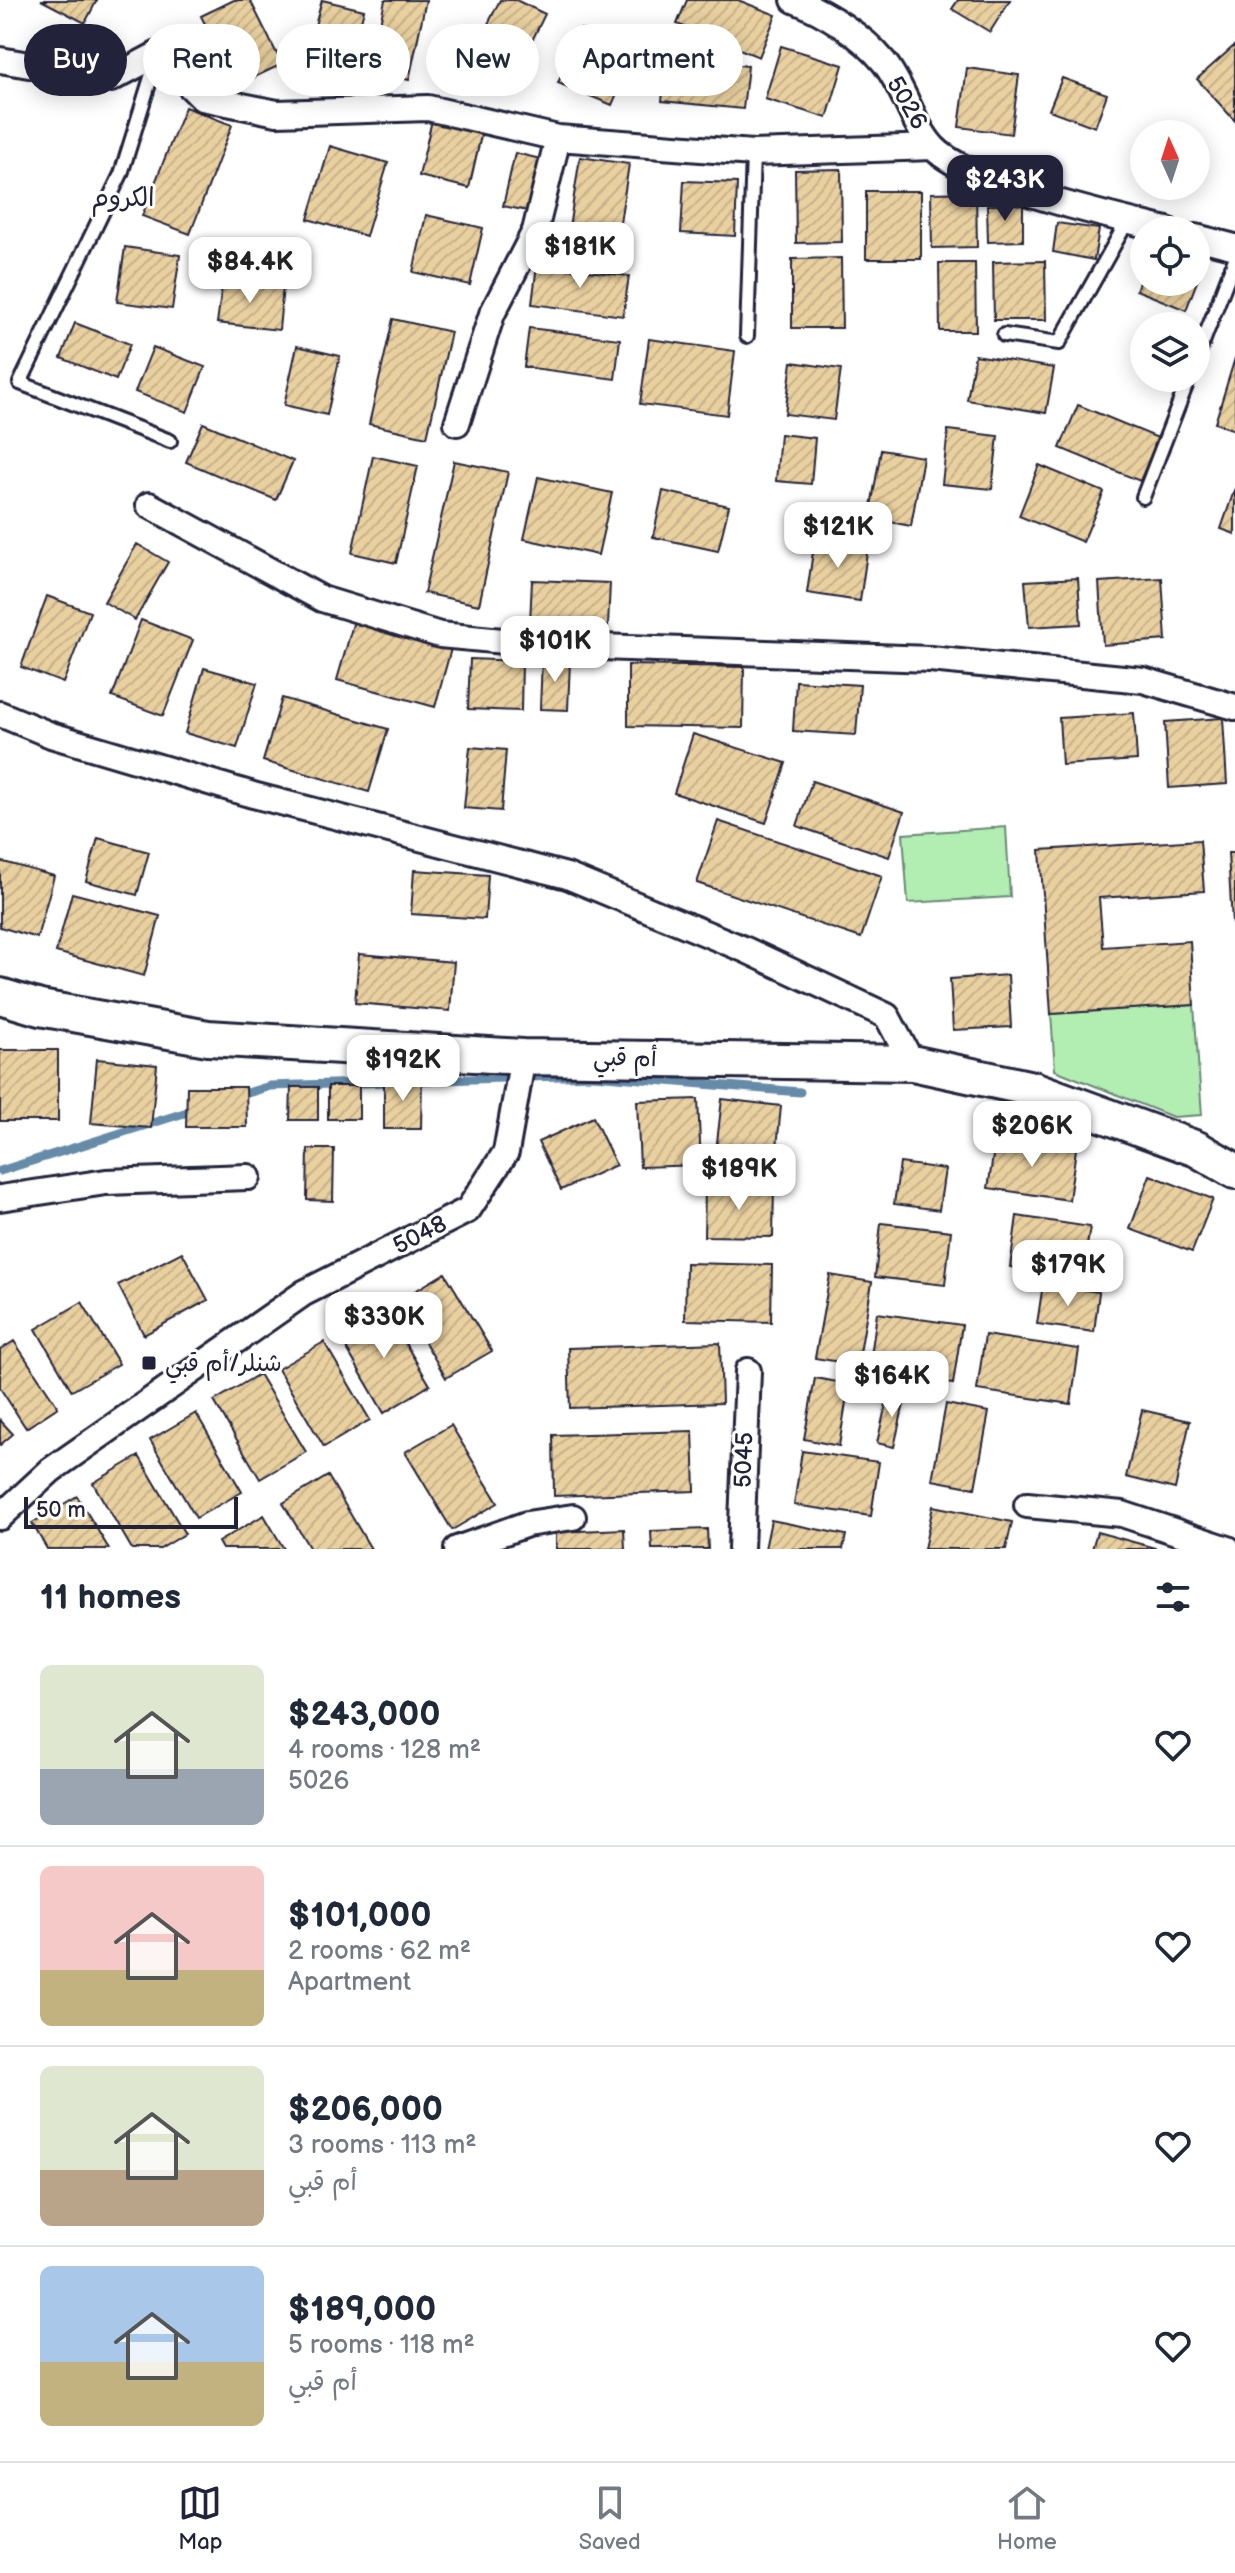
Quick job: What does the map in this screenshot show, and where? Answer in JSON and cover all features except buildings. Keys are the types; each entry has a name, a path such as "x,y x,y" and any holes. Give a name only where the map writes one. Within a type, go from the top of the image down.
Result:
{"street":[{"name":"5026","path":"794,0 848,31 884,62 933,147 972,172 1128,220"},
{"path":"0,60 111,79 143,62"},
{"path":"200,96 277,113 428,108 558,138 753,153 933,147"},
{"path":"457,423 492,314 535,231 558,138"},
{"path":"1210,241 1235,247"},
{"path":"149,505 322,599 440,635 546,645 930,659 1143,680 1235,707"},
{"path":"0,714 51,735 253,795 567,876 746,950 887,1016 912,1063"},
{"name":"أم قبي","path":"0,996 40,1008 208,1038 523,1057 912,1063 1033,1089 1197,1149 1235,1171"},
{"name":"5048","path":"0,1517 51,1470 304,1293 468,1210 506,1152 523,1057"},
{"path":"0,1198 106,1182 248,1177"},
{"name":"5045","path":"741,1549 748,1371"},
{"path":"1027,1505 1122,1514 1228,1549"},
{"path":"457,1549 527,1524 573,1517"}],"lane":[{"path":"145,96 121,174 20,383 170,441"},
{"path":"747,336 753,153"},
{"path":"1004,335 1059,343 1128,220"},
{"path":"1210,324 1235,259"},
{"path":"1143,497 1184,392"}],"green space":[{"path":"1006,827 1010,897 908,903 903,834"},
{"path":"1194,1005 1202,1115 1173,1117 1055,1070 1051,1014"}],"waterway":[{"path":"412,1081 593,1075 800,1092"},
{"path":"238,1096 270,1086 393,1082"},
{"path":"0,1171 197,1109"}],"place":[{"name":"شنلر/أم قبي","path":"149,1363"}],"district":[{"name":"الكروم","path":"123,198"}]}
